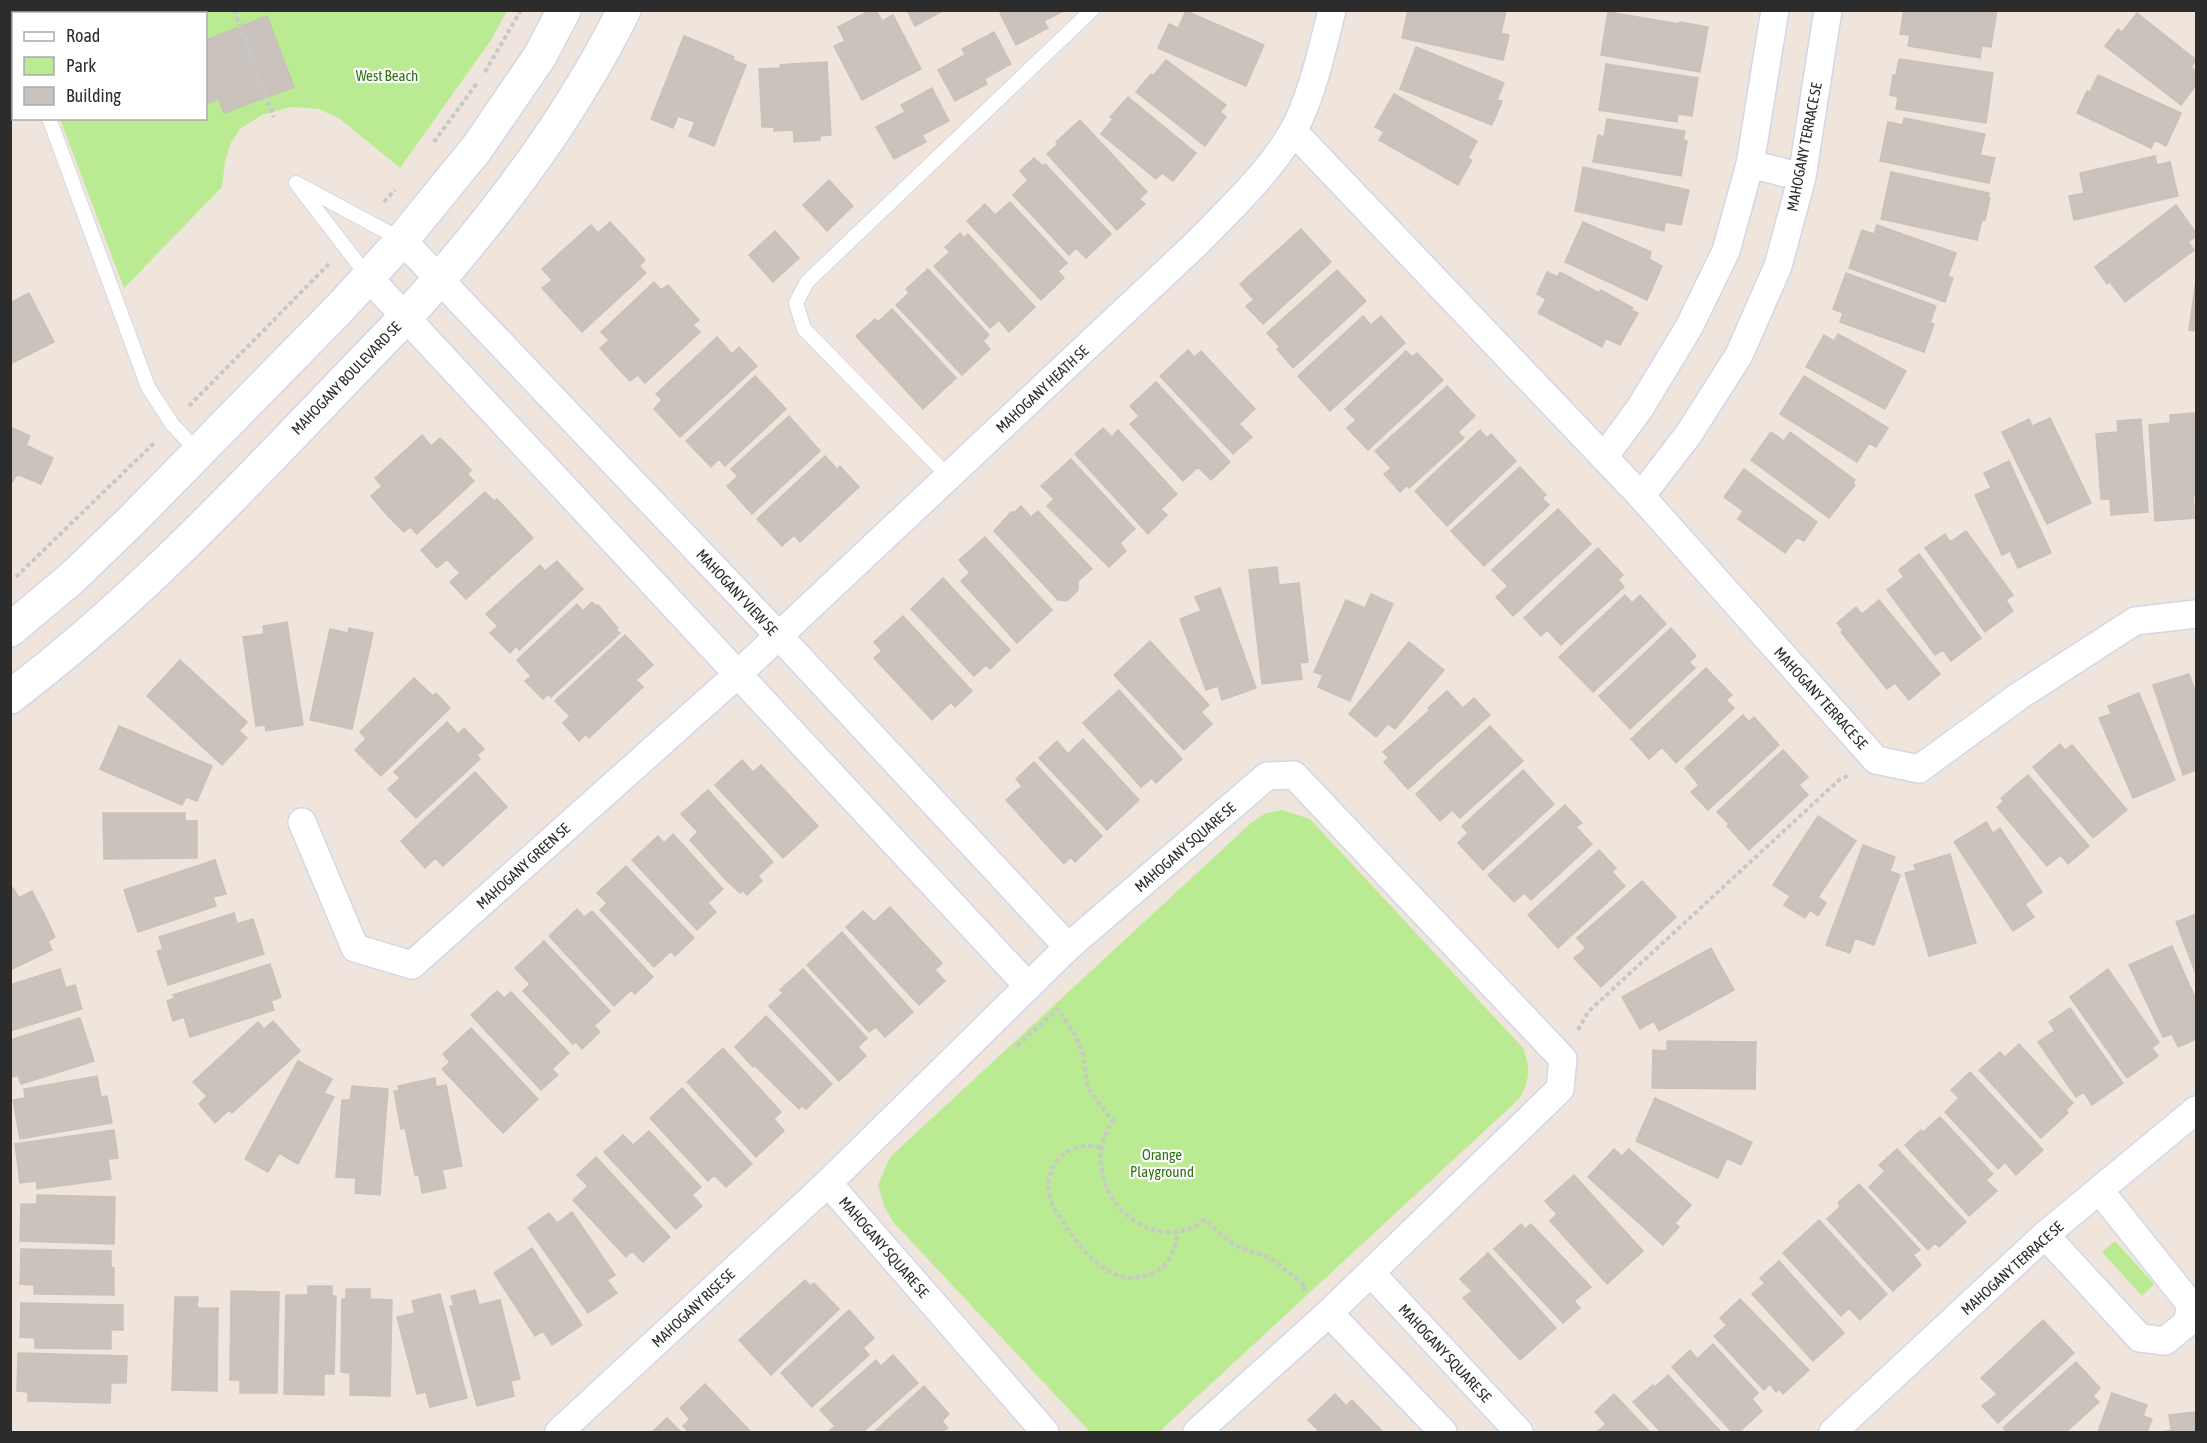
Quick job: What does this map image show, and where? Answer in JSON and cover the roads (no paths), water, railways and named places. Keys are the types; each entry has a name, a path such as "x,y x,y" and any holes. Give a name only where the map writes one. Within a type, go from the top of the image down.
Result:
{"street":[{"path":"10,630 73,577 369,278 477,148 540,56 564,10"},
{"name":"MAHOGANY BOULEVARD SE","path":"10,697 94,628 143,584 441,279 499,208 551,135 583,86 624,10"},
{"path":"1605,457 1640,408 1689,327 1726,251 1750,164 1774,10"},
{"name":"MAHOGANY TERRACE SE","path":"1641,496 1688,435 1739,355 1778,266 1802,177 1828,10"},
{"name":"MAHOGANY HEATH SE","path":"778,635 1196,244 1264,173 1293,131 1312,84 1332,11"},
{"name":"MAHOGANY TERRACE SE","path":"1293,131 1605,457 1876,760 1918,769 2019,696 2135,621 2196,614"},
{"path":"1750,164 1802,177"},
{"name":"MAHOGANY VIEW SE","path":"402,240 778,635 1068,947"},
{"path":"369,278 1028,986"},
{"name":"MAHOGANY GREEN SE","path":"302,822 355,948 412,965 738,674 778,635"},
{"name":"MAHOGANY SQUARE SE","path":"1045,1432 828,1183 1068,947 1267,776 1294,775 1563,1059 1560,1089 1371,1273 1519,1432"},
{"name":"MAHOGANY TERRACE SE","path":"1833,1432 2045,1235 2196,1110"},
{"name":"MAHOGANY RISE SE","path":"559,1432 828,1183"},
{"path":"2045,1235 2140,1338 2165,1341 2187,1323 2191,1305 2100,1191"},
{"path":"1197,1432 1371,1273"},
{"path":"1329,1313 1443,1432"}],"lane":[{"path":"948,476 804,329 796,303 807,282 1092,10"},
{"path":"1328,10 1332,11"},
{"path":"50,120 148,387 172,424 198,452"},
{"path":"369,278 296,183 402,240"}],"park label":[{"name":"West Beach","path":"387,75"},
{"name":"Orange Playground","path":"1162,1162"}]}
